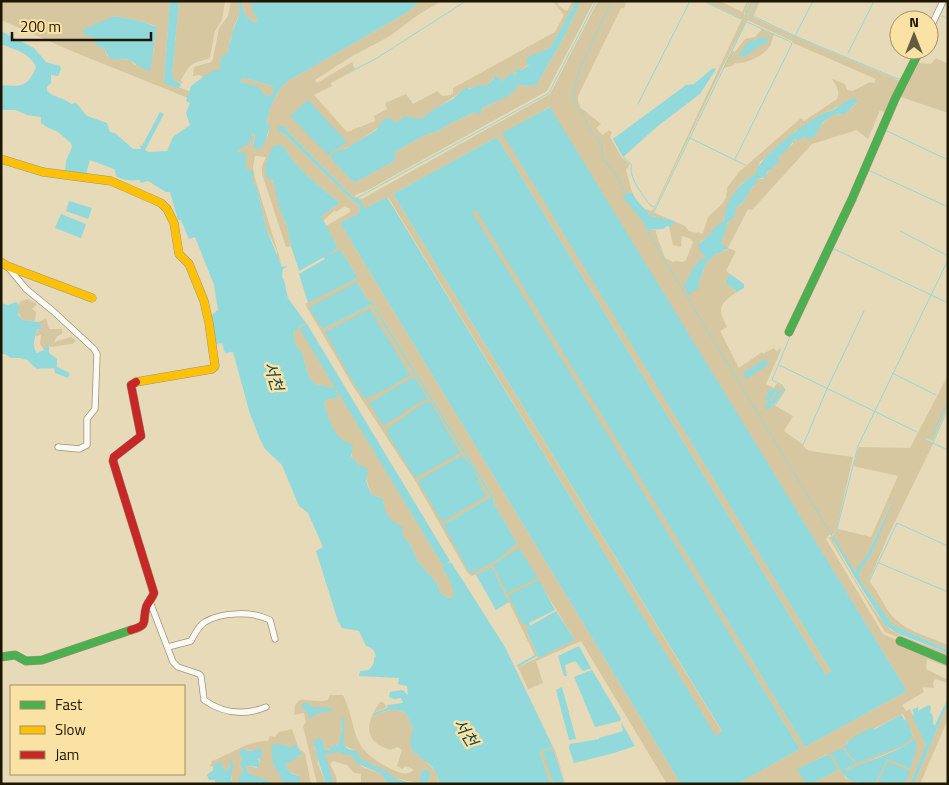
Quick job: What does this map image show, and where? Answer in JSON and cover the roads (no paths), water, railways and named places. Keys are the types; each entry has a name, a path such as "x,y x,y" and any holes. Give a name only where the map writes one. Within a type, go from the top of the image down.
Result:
{"street":[{"path":"790,332 852,199 895,99 915,60"},
{"path":"1,160 43,172 111,181 161,203 167,209 174,223 179,254 189,264 204,301 215,366 212,369 133,382 131,385 141,436 114,457 113,461 154,593 145,610 144,624 141,627 42,660 26,662 15,655 1,657"},
{"path":"4,264 92,298"},
{"path":"4,264 26,289 53,311 97,354 95,409 87,419 86,445 79,449 58,447"},
{"path":"150,602 175,665 201,676 204,700 227,712 253,713 266,707"},
{"path":"168,647 191,641 198,628 204,622 221,615 262,616 270,620 276,639"},
{"path":"900,641 948,661"}],"water":[{"path":"170,1 179,1 172,76 173,79 181,84 179,88 164,82"},
{"name":"서천","path":"238,1 241,1 245,15 255,23 258,21 253,12 251,1 420,1 406,13 288,81 279,90 271,106 266,123 272,128 269,129 264,145 258,149 253,148 255,134 252,133 250,143 238,150 238,152 246,153 246,168 253,172 253,183 258,191 266,228 282,267 287,266 283,269 282,277 288,298 306,323 293,332 295,344 302,353 309,377 315,384 335,388 338,396 326,400 324,403 333,428 341,439 353,444 351,456 359,465 368,469 366,481 371,494 383,499 388,516 403,527 402,534 410,544 418,562 437,583 440,592 444,596 452,598 454,596 451,584 442,568 445,564 442,564 299,328 307,324 450,561 447,564 451,562 505,647 553,747 542,750 540,753 550,784 439,784 438,776 434,769 421,759 419,754 413,753 410,740 413,729 406,713 390,710 374,716 374,713 387,708 388,705 402,703 403,701 400,698 394,699 389,697 390,692 402,690 408,695 407,686 398,684 399,678 359,676 360,671 369,670 374,663 376,656 374,650 366,646 359,631 342,628 338,621 316,551 323,547 308,513 299,506 282,465 265,449 260,439 250,414 233,352 225,353 222,343 216,344 211,316 218,310 214,285 195,237 189,239 181,220 178,220 170,192 166,192 148,181 141,183 139,180 117,177 114,169 90,160 86,174 65,173 66,161 72,147 71,143 58,132 41,123 41,117 27,115 16,110 3,110 1,113 1,85 19,86 30,79 36,68 27,56 1,44 1,31 34,48 46,62 60,66 61,69 58,76 51,75 51,83 47,87 47,91 71,104 76,103 87,116 107,123 110,132 115,133 133,149 141,149 140,145 142,146 160,112 164,114 145,150 149,152 167,151 173,137 190,125 186,113 190,103 186,101 191,86 207,74 221,68 219,63 222,60 220,57 229,51 228,46 239,15","holes":["244,78 273,86 273,94 266,96 257,86 240,82"]},
{"path":"576,1 581,1 564,37 537,84 532,86 518,85 512,94 510,90 510,95 481,109 481,113 475,112 414,141 394,154 396,160 354,183 330,158 334,152 347,148 375,131 384,119 390,118 396,123 405,116 421,119 434,109 453,99 466,87 469,89 479,85 485,86 494,79 494,76 497,76 502,81 511,73 514,75 517,73 515,70 519,68 520,71 529,65 526,62 528,57 550,48"},
{"path":"114,16 141,21 156,27 150,71 126,59 113,59 104,48 97,46 95,38 84,35 83,30"},
{"path":"763,37 769,39 768,42 749,54 742,57 739,55 748,42"},
{"path":"713,68 716,69 700,94 659,125 623,157 613,139 686,85 694,84"},
{"path":"856,98 857,102 845,114 833,115 823,122 815,136 809,139 804,137 799,141 795,139 787,150 779,156 779,162 767,172 766,177 757,179 757,183 737,207 734,217 728,222 721,244 728,248 715,254 707,261 698,285 699,287 696,291 692,291 691,295 687,294 687,289 684,288 692,268 700,259 706,258 698,245 718,224 725,220 727,207 738,188 755,175 764,159 794,132 823,113"},
{"path":"308,100 347,142 328,155 290,116"},
{"path":"550,107 907,691 805,747 476,210 472,212 800,749 737,784 681,784 340,223 359,213 360,205 354,202 283,133 277,130 279,126 286,127 287,131 354,198 361,200 366,208 387,197 716,736 722,731 393,194 497,137 826,675 831,671 502,133"},
{"path":"283,145 294,162 316,184 340,203 321,216 338,248 329,255 341,250 358,278 308,303 299,274 325,259 324,257 299,271 287,226 280,210 273,180 267,178 266,173 267,161 273,146"},
{"path":"632,192 638,202 651,216 675,221 671,227 646,230 644,223 622,196"},
{"path":"69,201 92,208 88,219 66,211"},
{"path":"61,214 86,224 81,238 55,228"},
{"path":"730,274 744,284 744,288 737,292 725,282"},
{"path":"357,282 368,301 371,300 494,498 493,502 517,543 499,559 473,573 469,572 443,525 491,497 371,303 369,306 323,329 310,310 310,307"},
{"path":"16,302 19,305 18,315 23,320 39,322 43,330 37,330 34,347 37,353 44,350 49,343 49,353 57,359 57,367 70,373 68,378 55,373 54,368 37,369 27,360 11,358 1,354 1,303 8,305"},
{"path":"370,309 410,375 389,388 365,399 354,384 325,332"},
{"path":"765,359 769,364 746,379 743,373"},
{"path":"415,378 427,398 383,426 369,403"},
{"path":"773,388 777,390 770,399 772,403 778,390 782,392 774,404 771,404 772,407 764,408 768,401 765,399"},
{"path":"427,401 431,403 460,453 415,478 388,435 387,429"},
{"path":"461,456 470,464 486,496 442,522 419,480"},
{"path":"895,496 872,553 860,571 859,579 893,625 948,650 948,653 897,633 885,625 832,538 833,535 855,572 868,553"},
{"path":"519,548 538,578 507,593 493,565"},
{"path":"492,567 509,602 496,610 476,575"},
{"path":"539,580 555,610 529,623 530,626 556,611 575,640 539,658 537,656 518,667 517,665 537,654 526,630 528,628 526,624 522,624 509,595"},
{"path":"579,646 591,668 583,671 575,661 565,665 567,676 564,676 558,656"},
{"path":"592,670 621,719 620,721 595,727 574,677"},
{"path":"562,687 576,739 569,740 556,690"},
{"path":"948,698 948,703 914,784 910,784 926,745 913,718 914,713 912,710 918,707 918,711 929,705 933,716 933,724 935,725"},
{"path":"306,702 313,707 331,708 333,711 318,713 309,719 308,714 301,705"},
{"path":"901,715 907,720 913,737 899,747 857,763 844,747 861,733 873,727 875,729"},
{"path":"341,718 344,718 344,745 348,749 358,752 359,757 372,765 380,767 384,771 387,770 396,779 406,782 419,783 421,772 425,769 431,774 427,784 387,784 382,774 356,763 352,755 344,755 339,752 325,754 334,784 326,784 313,741 320,738 323,741 325,750 329,750 334,745 337,746 340,740"},
{"path":"621,722 635,746 574,763 569,748 570,744 599,739 623,731"},
{"path":"915,739 917,748 910,769 888,759 875,784 857,783 847,778 831,753 842,748 856,764 845,769 846,771 890,753"},
{"path":"275,744 286,745 290,748 295,744 303,755 297,756 296,759 286,763 290,772 300,776 300,784 276,784 283,782 273,763 271,747"},
{"path":"260,748 262,752 261,758 258,759 259,767 247,766 246,769 250,774 276,784 263,784 259,782 258,784 238,784 239,777 243,772 239,752 241,749 252,751"},
{"path":"553,749 565,784 553,784 543,751"},
{"path":"829,754 838,770 812,784 806,784 797,769"},
{"path":"231,758 234,769 232,769 231,779 233,784 216,784 215,780 209,780 207,775 213,770 214,764 221,762 224,771 230,768 229,762"},
{"path":"888,762 910,771 905,784 878,784"}],"waterway":[{"path":"349,69 356,69 377,58 466,1"},
{"path":"355,199 549,93 596,1"},
{"path":"612,1 582,63 576,81 574,97 575,104 584,115 590,131 599,140 603,159 617,176 627,196"},
{"path":"638,104 690,1"},
{"path":"703,1 741,19"},
{"path":"745,13 750,1"},
{"path":"748,17 757,1"},
{"path":"795,36 813,1"},
{"path":"848,53 874,1"},
{"path":"939,17 947,1"},
{"path":"753,16 795,36 902,79"},
{"path":"942,16 948,19"},
{"path":"654,212 747,20"},
{"path":"735,159 792,44 747,22"},
{"path":"885,130 948,160"},
{"path":"690,138 745,165"},
{"path":"623,157 632,165 631,169 634,180 651,206 654,207"},
{"path":"868,170 948,207"},
{"path":"649,230 649,234 832,536"},
{"path":"900,231 948,256"},
{"path":"832,248 948,303"},
{"path":"836,533 858,446 948,260"},
{"path":"803,445 864,311"},
{"path":"774,407 785,390 782,385 772,380 791,334"},
{"path":"779,365 917,432"},
{"path":"892,373 936,395"},
{"path":"931,437 948,401"},
{"path":"933,443 948,408"},
{"path":"924,439 948,450"},
{"path":"869,582 897,523 948,546"},
{"path":"879,563 948,592"}]}
